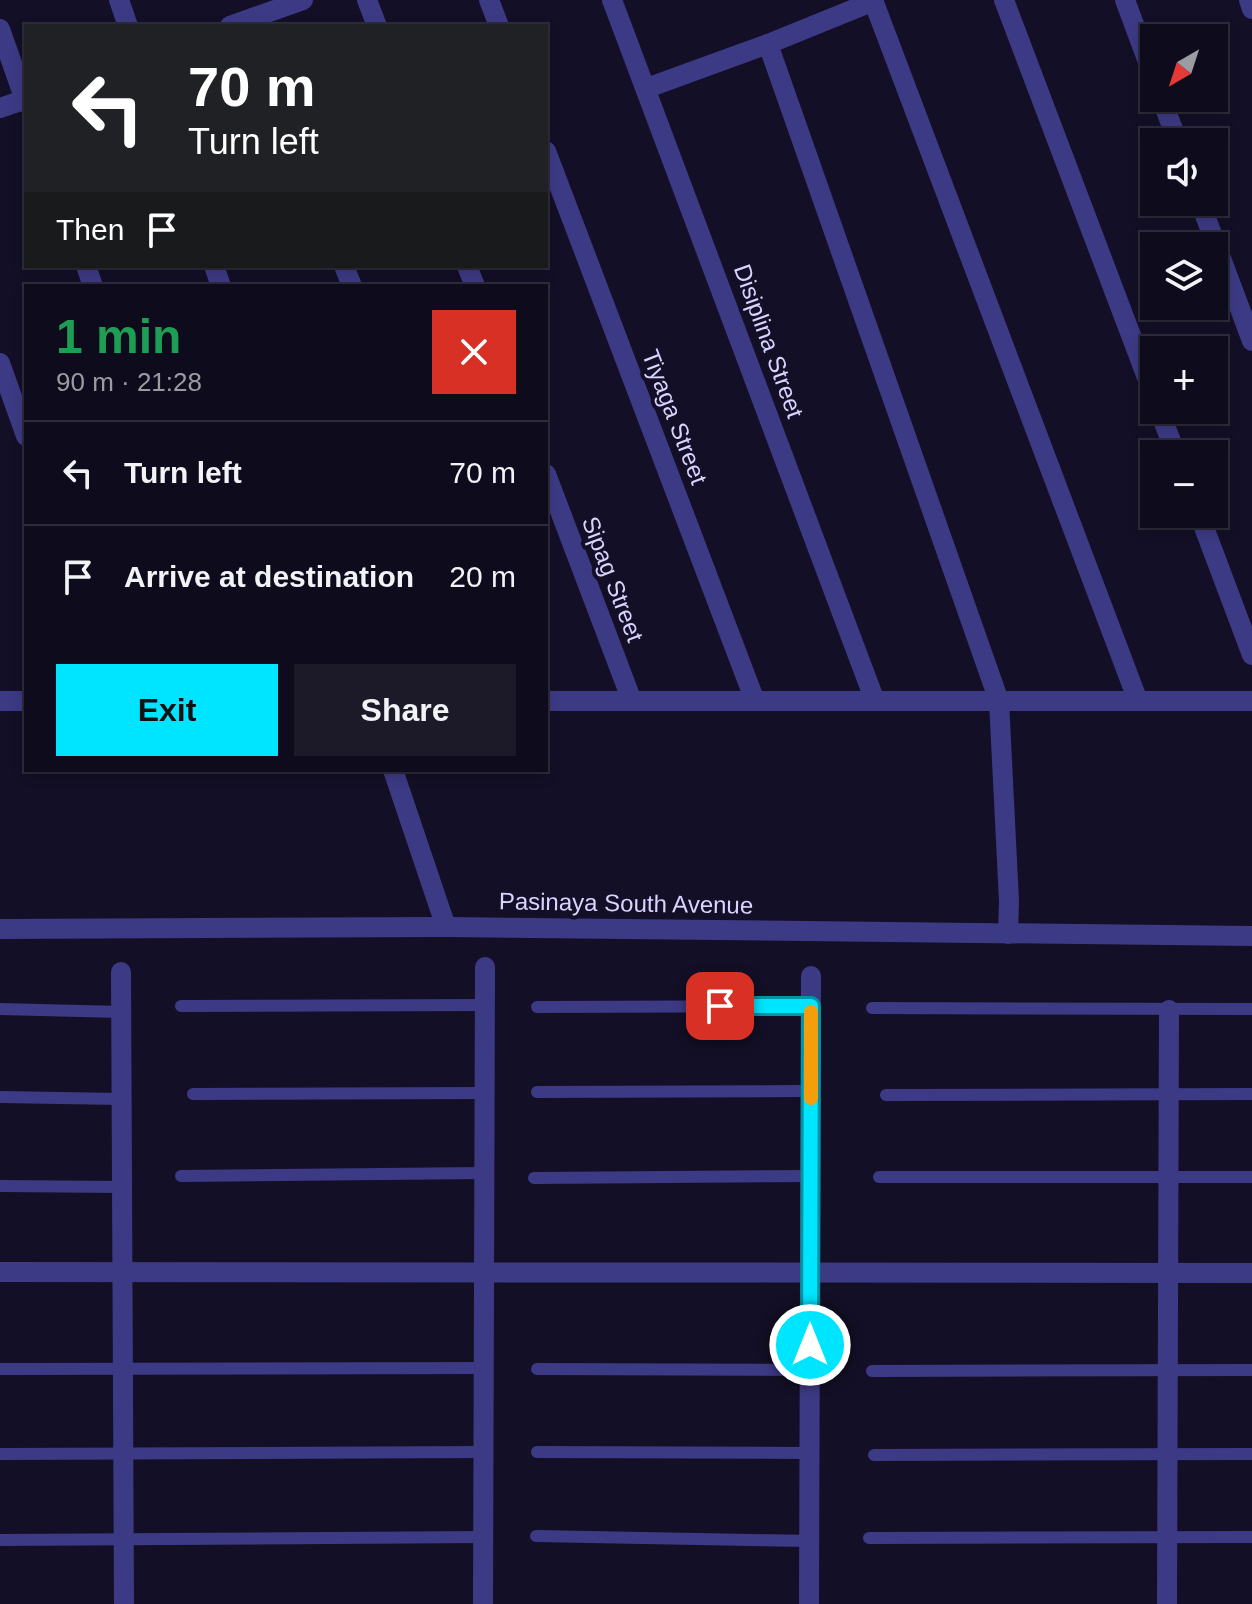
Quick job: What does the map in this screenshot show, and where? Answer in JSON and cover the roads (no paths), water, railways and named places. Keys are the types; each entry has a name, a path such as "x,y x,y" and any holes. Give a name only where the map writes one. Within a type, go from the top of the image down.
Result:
{"street":[{"path":"119,0 127,24"},
{"path":"249,15 303,0"},
{"path":"367,0 376,24"},
{"path":"489,0 498,24"},
{"name":"Disiplina Street","path":"612,0 875,701"},
{"path":"1004,0 1140,359"},
{"path":"1125,0 1140,40"},
{"path":"1249,0 1252,9"},
{"path":"647,88 874,1 1138,701"},
{"path":"0,29 24,95"},
{"path":"768,44 999,701 1008,934"},
{"path":"0,108 24,101"},
{"name":"Tiyaga Street","path":"548,156 755,701"},
{"path":"1205,216 1252,341"},
{"path":"0,363 24,430"},
{"name":"Sipag Street","path":"548,479 632,701"},
{"path":"1204,528 1252,655"},
{"path":"2,697 24,701"},
{"path":"548,701 1252,701"},
{"path":"394,772 446,927"},
{"name":"Pasinaya South Avenue","path":"0,929 446,927 1252,936"},
{"path":"483,1604 485,967"},
{"path":"121,972 124,1604"},
{"path":"809,1604 811,976"},
{"path":"1167,1604 1169,1010"},
{"path":"0,1272 1252,1273"}],"lane":[{"path":"181,1006 485,1005"},
{"path":"537,1007 811,1006"},
{"path":"872,1008 1252,1009"},
{"path":"0,1009 121,1012"},
{"path":"537,1092 811,1091"},
{"path":"193,1094 485,1093"},
{"path":"886,1095 1252,1094"},
{"path":"0,1097 122,1099"},
{"path":"181,1176 484,1173"},
{"path":"534,1178 810,1176"},
{"path":"879,1177 1252,1177"},
{"path":"0,1186 122,1187"},
{"path":"0,1369 484,1368"},
{"path":"537,1369 810,1370"},
{"path":"872,1371 1252,1370"},
{"path":"0,1454 484,1452"},
{"path":"537,1452 810,1453"},
{"path":"874,1455 1252,1454"},
{"path":"536,1536 810,1541"},
{"path":"0,1540 484,1537"},
{"path":"869,1538 1252,1537"}]}
